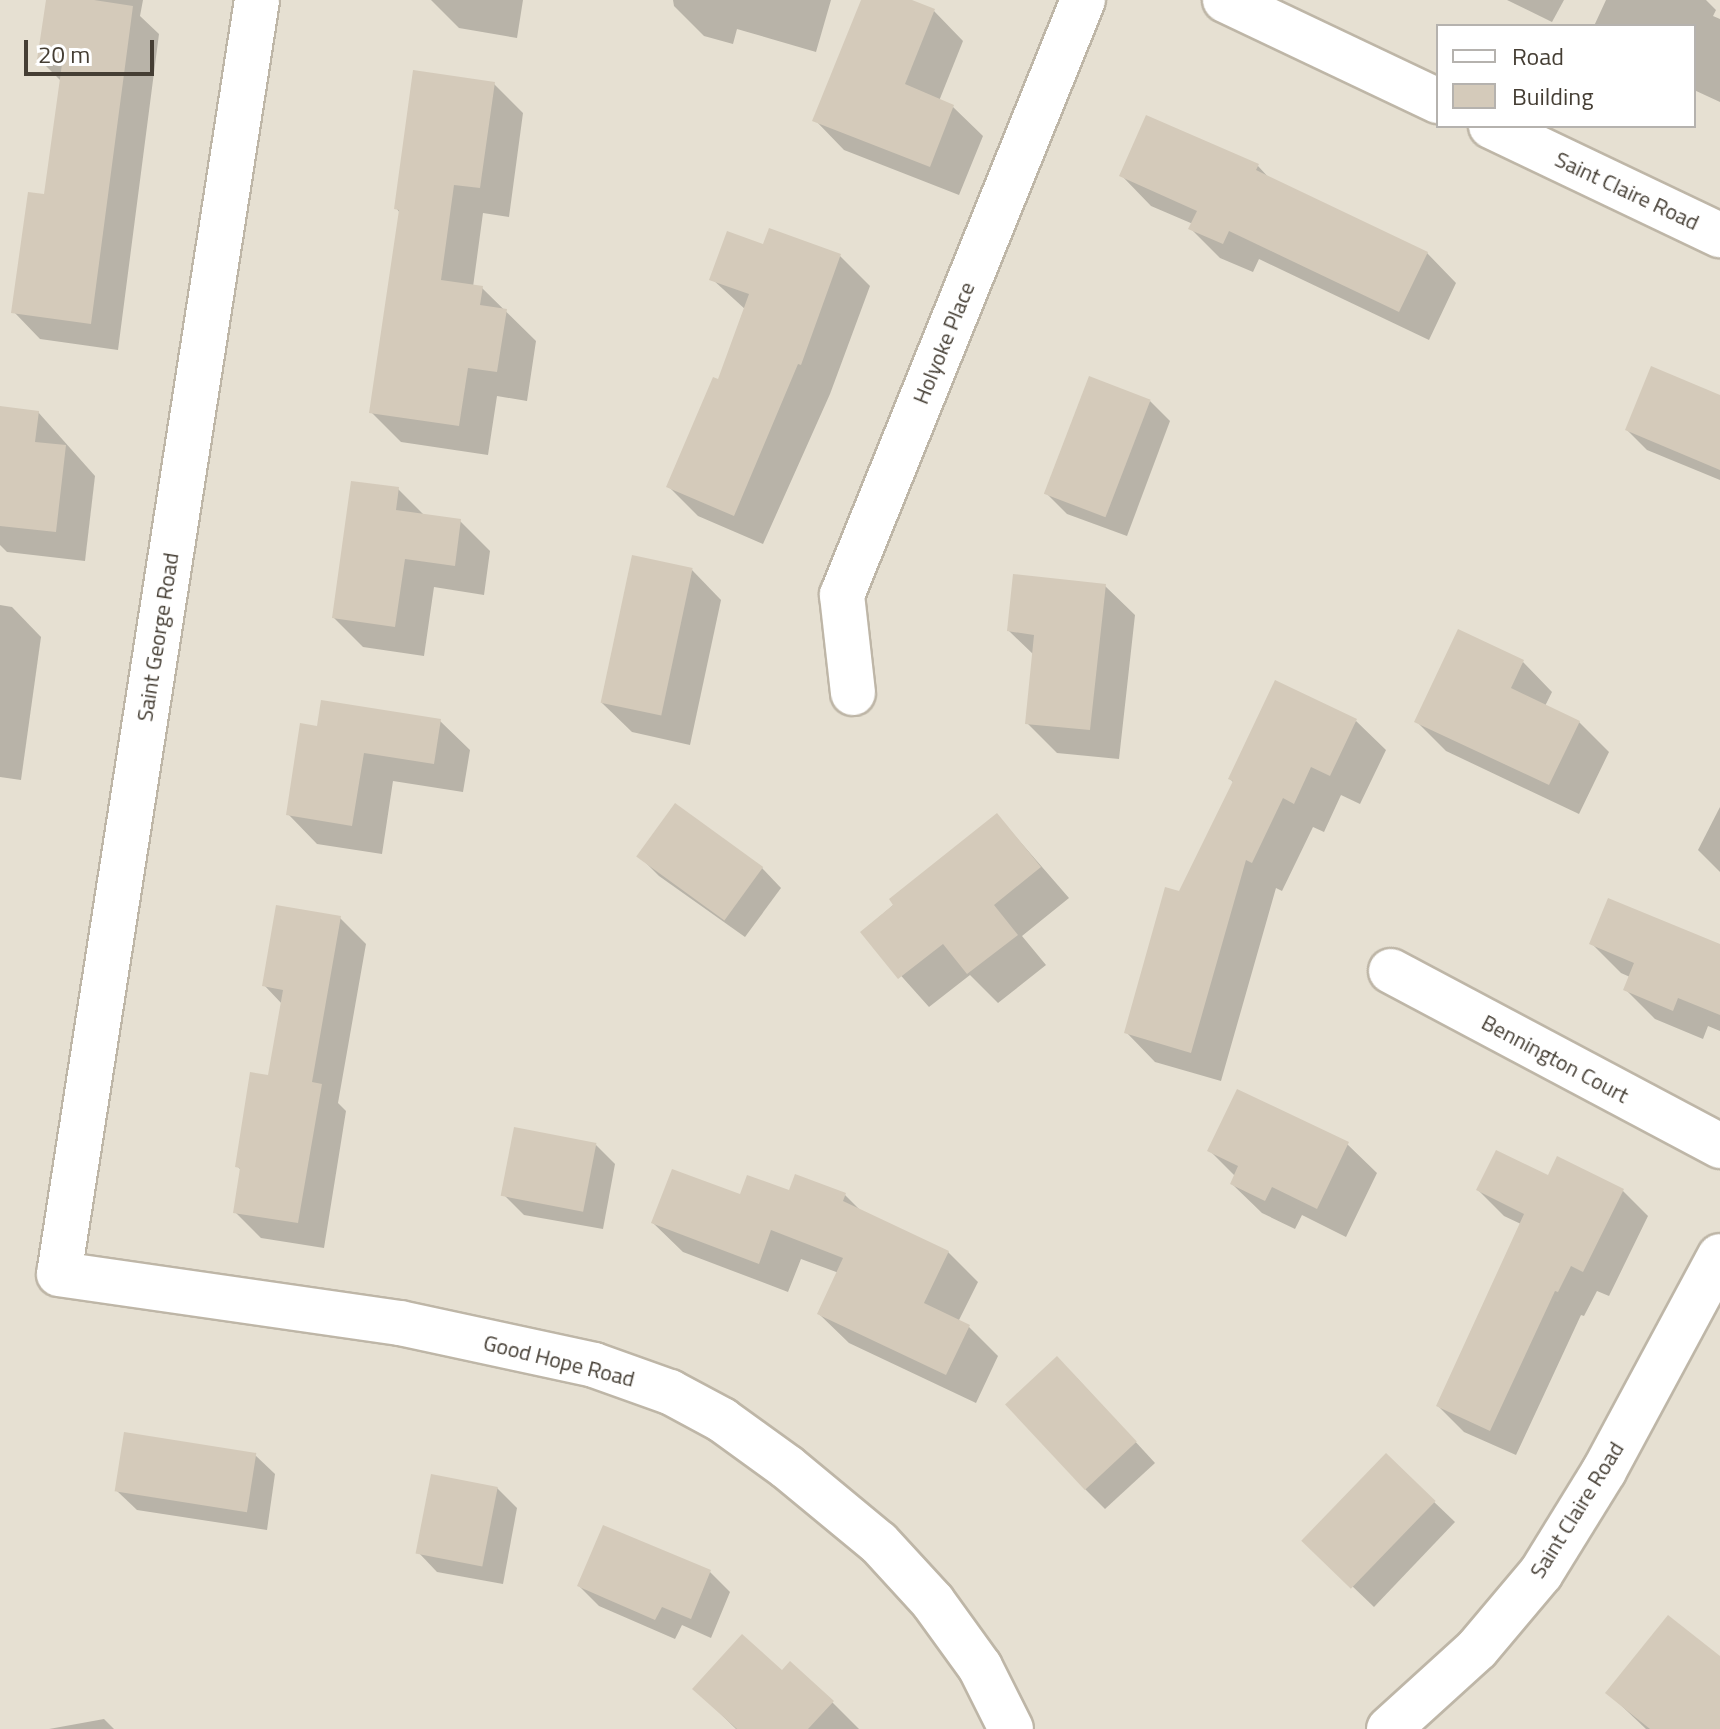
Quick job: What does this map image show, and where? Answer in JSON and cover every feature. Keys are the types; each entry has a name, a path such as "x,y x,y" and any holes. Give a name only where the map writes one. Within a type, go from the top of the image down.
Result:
{"street":[{"name":"Saint George Road","path":"59,1274 257,0"},
{"name":"Holyoke Place","path":"853,693 842,595 1083,0"},
{"path":"1225,0 1436,100"},
{"name":"Saint Claire Road","path":"1495,128 1720,235"},
{"name":"Bennington Court","path":"1391,971 1720,1146"},
{"name":"Saint Claire Road","path":"1389,1729 1477,1649 1541,1573 1604,1471 1720,1256"},
{"name":"Good Hope Road","path":"59,1274 400,1323 594,1365 670,1392 722,1420 787,1467 879,1543 933,1602 980,1667 1011,1729"}],"shaded area":[{"path":"0,0 1720,0 1720,1729 0,1729"}],"building":[{"path":"46,0 94,0 133,6 91,324 11,313 28,192 44,194 62,64 37,60"},
{"path":"861,0 912,0 935,9 905,84 954,105 930,167 812,121"},
{"path":"413,70 495,82 480,188 454,185 441,280 483,286 480,305 507,309 497,372 468,368 459,426 369,413 399,210 394,209"},
{"path":"1146,115 1259,164 1256,170 1428,252 1399,312 1229,231 1223,244 1188,229 1197,211 1119,176"},
{"path":"769,228 841,254 801,365 798,364 734,516 666,487 713,377 718,379 749,294 709,280 727,231 763,244"},
{"path":"1651,366 1720,395 1720,470 1625,430"},
{"path":"1089,376 1151,400 1105,517 1044,494"},
{"path":"0,406 39,411 35,442 66,445 56,532 0,526"},
{"path":"351,481 399,487 396,510 461,519 455,566 405,559 395,627 332,618"},
{"path":"632,555 693,568 661,716 601,703"},
{"path":"1013,574 1106,584 1090,730 1025,724 1034,635 1007,631"},
{"path":"1458,629 1524,660 1511,688 1580,721 1549,785 1414,722"},
{"path":"1275,680 1357,719 1330,776 1311,767 1294,804 1283,798 1252,863 1246,860 1191,1053 1124,1033 1165,887 1179,891 1233,781 1228,779"},
{"path":"321,700 441,719 434,764 364,753 352,826 286,815 300,723 317,726"},
{"path":"675,803 763,867 724,920 636,856"},
{"path":"997,813 1041,867 994,905 1018,935 967,974 943,944 898,979 860,932 893,905 889,899"},
{"path":"1608,898 1720,944 1720,1015 1678,998 1673,1011 1623,990 1634,963 1589,944"},
{"path":"276,905 341,916 312,1082 322,1084 298,1223 233,1213 240,1168 235,1167 250,1072 268,1075 283,990 262,986"},
{"path":"1237,1089 1349,1142 1317,1209 1272,1187 1265,1201 1230,1184 1238,1166 1207,1151"},
{"path":"514,1127 596,1143 583,1212 501,1196"},
{"path":"1496,1150 1548,1175 1557,1156 1624,1189 1583,1272 1571,1266 1558,1292 1555,1291 1490,1431 1436,1406 1524,1214 1476,1190"},
{"path":"672,1169 740,1194 747,1175 789,1190 795,1174 846,1193 843,1201 949,1251 924,1303 970,1325 946,1375 817,1314 843,1258 771,1230 759,1264 651,1223"},
{"path":"1057,1356 1137,1442 1085,1490 1005,1404"},
{"path":"124,1432 256,1453 247,1512 115,1491"},
{"path":"1386,1453 1436,1501 1351,1589 1301,1541"},
{"path":"431,1474 498,1487 482,1566 416,1554"},
{"path":"603,1525 711,1570 691,1619 662,1607 655,1620 577,1586"},
{"path":"1668,1615 1720,1656 1720,1729 1650,1729 1605,1693"},
{"path":"742,1634 782,1670 790,1661 834,1701 808,1729 737,1729 692,1689"}]}
